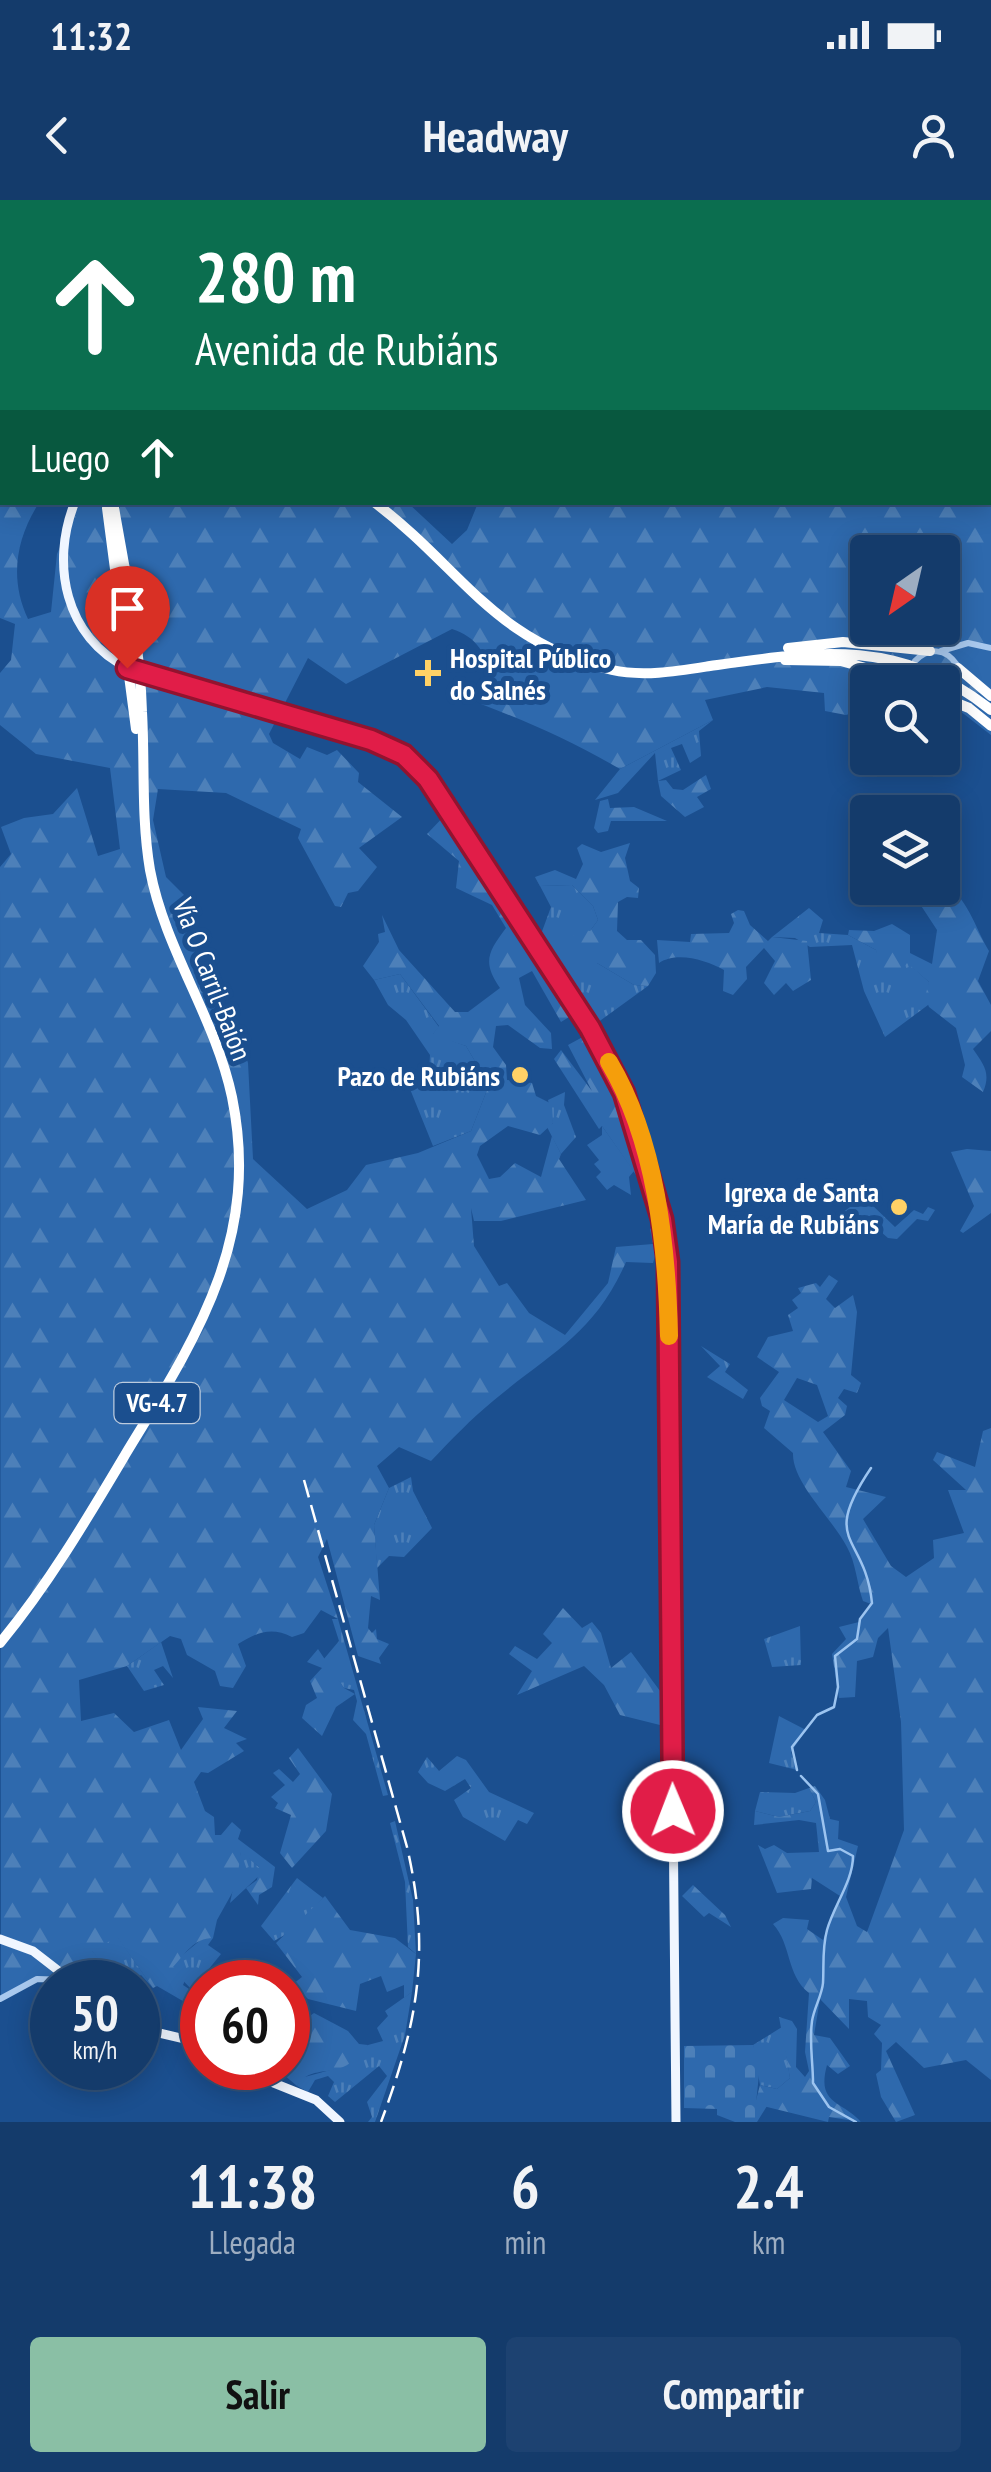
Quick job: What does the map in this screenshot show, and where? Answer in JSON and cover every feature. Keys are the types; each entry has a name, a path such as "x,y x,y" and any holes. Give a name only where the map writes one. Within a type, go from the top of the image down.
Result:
{"highway":[{"name":"Vía O Carril-Baión","path":"0,1641 25,1613 202,1326 228,1254 238,1173 237,1130 226,1070 174,948 151,872 134,662 110,505"},
{"path":"379,505 507,625 570,657 616,671 647,672 812,651 871,655 934,675 991,710"},
{"path":"744,661 781,649 843,642 935,651"},
{"path":"744,661 841,661 857,665"},
{"path":"956,664 991,696"},
{"path":"960,705 991,726"}],"main road":[{"path":"76,505 66,534 62,570 69,603 89,636 112,659 164,682 388,746 428,779 605,1055 634,1124 662,1219 668,1262 676,2122"},
{"path":"0,1939 33,1951 44,1960"},
{"path":"291,2090 316,2100 340,2122"}],"street":[{"path":"914,661 964,643 991,648"},
{"path":"956,664 956,650 964,643"},
{"path":"935,651 956,664"},
{"path":"0,1999 30,1982"}],"green space":[{"path":"0,505 37,506 24,534 18,562 19,590 28,619 51,612 57,554 79,505 410,505 452,544 467,530 477,505 991,505 991,735 960,711 960,665 850,665 850,714 825,711 824,693 767,687 705,700 713,720 620,769 481,704 488,681 486,659 473,641 452,629 346,684 308,658 269,734 273,743 300,759 307,747 327,755 337,750 359,773 358,782 402,817 359,848 377,867 358,891 348,893 341,907 335,906 298,838 301,829 226,793 158,789 153,820 166,877 188,899 196,951 238,1028 248,1063 253,1159 307,1209 347,1190 366,1165 418,1153 471,1131 489,1085 466,1046 432,1035 439,1026 400,974 374,980 363,966 379,942 378,934 385,932 382,915 399,950 455,1012 468,1012 500,988 489,964 495,944 506,928 492,905 456,888 459,861 427,834 450,810 579,1011 561,1022 532,971 519,978 525,1005 551,1033 552,1049 540,1048 508,1025 496,1026 493,1047 506,1065 507,1080 532,1083 536,1096 552,1104 553,1123 540,1135 508,1126 480,1146 477,1155 489,1179 500,1177 515,1163 541,1177 552,1136 561,1154 559,1159 586,1200 501,1221 474,1221 471,1208 474,1246 499,1286 507,1283 529,1313 565,1335 608,1283 616,1247 653,1244 650,1229 659,1223 663,1228 653,1263 626,1262 600,1308 585,1325 485,1408 431,1461 399,1447 377,1466 389,1488 374,1525 380,1600 371,1596 368,1628 372,1633 376,1629 377,1639 389,1644 379,1658 381,1664 358,1656 327,1539 318,1557 338,1619 321,1610 304,1633 292,1637 264,1632 238,1644 246,1666 233,1688 220,1686 215,1671 187,1655 181,1639 170,1636 127,1666 79,1680 81,1721 114,1713 134,1732 169,1720 181,1750 203,1719 198,1707 237,1711 224,1728 247,1739 236,1743 244,1751 208,1773 201,1772 194,1782 205,1811 214,1817 215,1835 221,1835 232,1822 241,1830 238,1839 275,1867 272,1887 259,1895 258,1905 246,1888 257,1880 259,1867 241,1852 236,1886 217,1920 213,1938 195,1944 173,1967 180,1972 180,1999 160,1988 160,1960 133,1960 117,1937 92,1951 100,1960 30,1960 30,1984 1,1997 0,867 11,854 1,827 24,818 53,814 77,788 98,856 120,849 110,768 36,754 0,725 0,673 11,660 15,624 0,618"},
{"path":"713,720 699,731 701,756 690,763 682,744 671,748 681,770 658,781 655,753 618,793 595,800 620,769"},
{"path":"706,775 711,789 697,797 704,807 685,817 661,796 658,781 666,780 673,789 683,790"},
{"path":"608,799 610,808 634,807 667,821 611,821 608,831 598,833 594,828 600,801"},
{"path":"630,843 625,858 630,881 639,888 638,898 627,897 618,902 617,931 627,940 641,940 655,955 656,973 648,986 634,985 597,963 587,971 576,965 567,944 579,929 590,931 598,920 593,906 572,885 540,886 535,877 555,870 576,879 583,864 577,848 582,844 601,852"},
{"path":"572,885 593,906 598,920 590,931 597,963 634,985 648,986 590,1028 537,945 551,907 540,886"},
{"path":"960,899 989,951 978,981 991,1005 991,1031 973,1049 985,1069 983,1092 962,1077 965,1065 956,1028 929,1007 925,997 929,982 907,963 903,969 915,984 905,994 878,977 876,950 848,935 849,930 874,931 892,924 910,935 910,953 932,964 937,930 921,905 960,905"},
{"path":"809,908 823,920 819,933 848,935 876,950 879,961 902,968 907,962 929,982 928,1005 885,1037 864,991 852,945 810,947 795,938 772,937"},
{"path":"744,911 750,925 768,941 772,937 807,941 811,980 793,991 786,983 774,995 764,983 775,961 764,948 746,967 747,979 733,995 723,991 724,970 717,966 683,957 659,963 657,940 690,942 691,934 729,933 734,923 731,914"},
{"path":"400,974 439,1027 433,1034 466,1046 489,1085 471,1131 433,1146 410,1089 429,1072 430,1055 406,1020 388,1005 374,980"},
{"path":"590,1033 614,1070 647,1169 636,1175 602,1126 599,1129 554,1059 561,1050 592,1091 568,1045"},
{"path":"565,1092 564,1105 576,1137 561,1154 547,1127 553,1123 548,1100"},
{"path":"602,1126 634,1171 629,1177 631,1195 614,1185 607,1190 596,1177 601,1172 594,1164 599,1160 587,1145 602,1135"},
{"path":"991,1151 991,1213 963,1233 960,1231 974,1206 951,1152"},
{"path":"874,1189 882,1191 871,1204 895,1227 914,1210 923,1214 928,1207 935,1210 928,1221 917,1219 897,1239 888,1238 873,1225 839,1226 838,1216"},
{"path":"829,1275 838,1281 826,1299 835,1308 853,1295 857,1312 851,1375 861,1383 857,1393 844,1389 838,1398 847,1406 845,1415 823,1432 851,1471 846,1487 886,1497 863,1519 891,1566 906,1577 934,1558 933,1540 964,1533 948,1490 966,1490 933,1460 937,1452 975,1467 983,1431 991,1428 991,2080 966,2060 924,2068 896,2042 886,2051 915,2115 896,2122 881,2097 876,2074 881,2070 882,2043 874,2034 881,2025 868,2017 867,2001 849,1999 849,2029 820,1999 814,2035 830,2038 850,2066 838,2074 827,2065 825,2088 833,2100 861,2122 829,2117 828,2122 755,2104 760,2085 777,2089 790,2078 779,2017 792,2021 797,2029 796,2067 805,2077 809,2071 805,2052 809,1993 796,1978 773,1924 783,1918 809,1920 807,1929 823,1940 840,1896 812,1878 811,1889 777,1893 758,1845 765,1849 774,1845 787,1853 819,1852 816,1823 799,1820 754,1825 755,1811 779,1817 810,1811 816,1802 809,1788 815,1786 825,1800 830,1819 839,1821 838,1839 858,1846 846,1897 857,1926 867,1932 904,1830 901,1722 888,1628 878,1638 873,1657 857,1661 855,1697 839,1698 832,1654 846,1639 839,1627 859,1622 871,1604 863,1601 850,1553 799,1476 793,1453 764,1428 770,1411 762,1406 760,1398 779,1372 757,1357 768,1337 793,1331 788,1315 798,1308 792,1300 801,1293 798,1288 816,1283 820,1287","holes":["797,1378 817,1385 828,1416 818,1422 784,1400"]},
{"path":"701,1346 730,1364 725,1372 748,1390 743,1399 707,1377 720,1366"},
{"path":"411,1477 413,1491 432,1528 404,1557 389,1556 377,1568 374,1525 389,1488"},
{"path":"563,1608 582,1628 592,1622 601,1633 611,1668 631,1652 672,1707 672,1728 620,1715 604,1685 584,1666 517,1695 532,1671 509,1654 515,1646 537,1659 552,1643 543,1634"},
{"path":"332,1619 338,1619 388,1795 383,1796 366,1734 353,1720 357,1701 354,1690 344,1688 323,1660 339,1641"},
{"path":"800,1626 801,1665 772,1667 764,1639"},
{"path":"161,1642 173,1678 163,1666 154,1670 164,1685 144,1691 127,1666"},
{"path":"318,1649 344,1688 355,1694 336,1707 322,1736 302,1718 306,1705 317,1698 310,1681 322,1668 307,1662"},
{"path":"779,1716 806,1730 791,1752 797,1770 769,1763"},
{"path":"298,1748 332,1794 326,1831 292,1868 280,1853 291,1815 275,1808 278,1803 271,1797 285,1785 273,1773 279,1769 293,1782 300,1774 289,1758"},
{"path":"457,1756 466,1760 489,1792 534,1813 527,1824 518,1820 505,1841 463,1817 454,1800 471,1788 465,1779 445,1791 428,1783 418,1772 427,1757 439,1771"},
{"path":"809,1788 816,1802 810,1811 779,1817 755,1811 760,1792 795,1793"},
{"path":"395,1821 413,1900 416,1954 408,1947 405,1882 390,1823"},
{"path":"241,1851 259,1867 260,1875 230,1903"},
{"path":"297,1878 323,1898 295,1929 274,1941 261,1926"},
{"path":"693,1885 725,1915 731,1927 709,1913 704,1917 682,1896"},
{"path":"325,1896 350,1930 395,1938 416,1954 412,1992 404,1998 404,1985 387,1992 381,1976 360,1984 356,2011 310,2000 310,1960 289,1960 276,1943"},
{"path":"117,1936 134,1960 100,1960 90,1949"},
{"path":"203,1938 213,1938 208,1945 221,1954 216,1960 180,1960 180,1977 169,1966"},
{"path":"412,1992 405,2035 375,2122 368,2122 372,2117 367,2102 387,2076 379,2066 335,2102 328,2096 334,2082 328,2076 315,2080 310,2089 310,2076 334,2069 368,2045 383,2041 377,2028 388,2016 385,2011"},
{"path":"314,2013 348,2031 359,2044 368,2045 347,2065 310,2075 310,2016"},
{"path":"782,2027 790,2078 777,2089 760,2085 753,2045"},
{"path":"753,2045 760,2065 756,2103 767,2106 757,2122 735,2122 717,2115 717,2109 684,2108 684,2046"}],"waterway":[{"path":"797,1770 792,1747 817,1715 834,1707 838,1687 835,1656 857,1639 860,1619 872,1603 868,1580 847,1526 848,1512 871,1468"},
{"path":"801,1776 818,1794 828,1851 840,1849 853,1856 850,1875 827,1930 822,1988 811,2037 813,2083 829,2107 856,2122"}],"railway":[{"path":"304,1480 407,1847 414,1885 417,1986 404,2052 381,2122"}],"slow traffic":[{"path":"609,1062 624,1093 662,1219 668,1262 669,1336"}],"place":[{"name":"Hospital Público do Salnés","path":"428,673"},
{"name":"Pazo de Rubiáns","path":"520,1075"},
{"name":"Igrexa de Santa María de Rubiáns","path":"899,1207"}],"route":[{"path":"127,668 371,740 404,755 428,779 462,828 614,1070 662,1219 668,1262 673,1811"}]}
